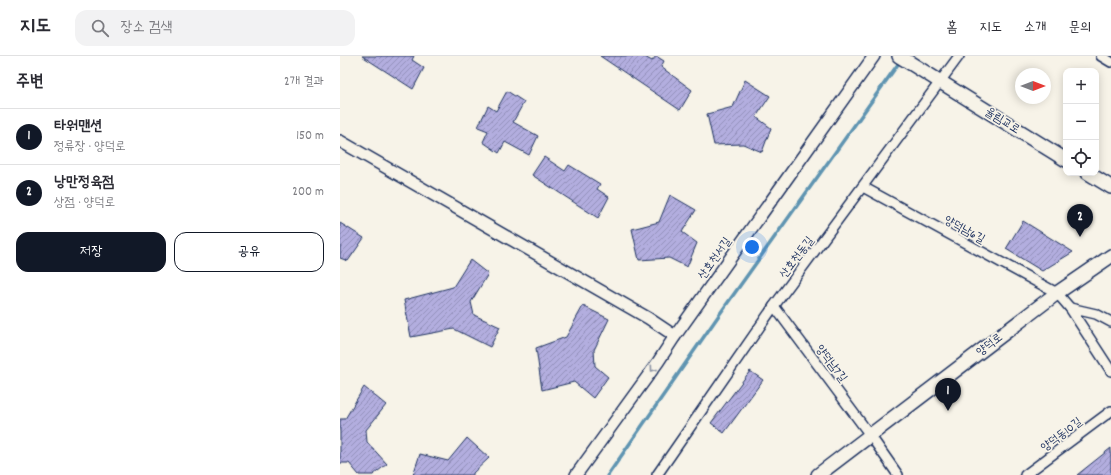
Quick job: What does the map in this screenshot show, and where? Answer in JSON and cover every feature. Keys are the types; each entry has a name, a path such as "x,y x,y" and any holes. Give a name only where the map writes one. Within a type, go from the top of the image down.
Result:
{"main road":[{"name":"율림교로","path":"899,56 1063,158"},
{"path":"1093,176 1111,187"},
{"name":"양덕로","path":"818,475 1057,293 1111,256"}],"street":[{"name":"산호천서길","path":"576,475 658,362 874,56"},
{"name":"산호천동길","path":"657,475 774,306 863,187 939,81 959,56"},
{"path":"1100,56 1111,62"},
{"path":"340,141 648,318 675,336"},
{"name":"양덕남6길","path":"863,187 1057,293"},
{"path":"1057,293 1070,308 1111,371"},
{"name":"양덕남7길","path":"774,306 870,435"},
{"path":"1070,308 1096,314 1111,322"},
{"name":"양덕동10길","path":"1026,475 1111,411"},
{"path":"870,435 898,475"}],"building":[{"path":"362,56 414,56 412,60 424,68 413,89"},
{"path":"600,56 643,56 652,61 656,56 664,61 661,67 692,90 680,110"},
{"path":"745,80 770,96 756,117 771,128 762,152 743,144 714,145 707,114 733,107"},
{"path":"507,91 524,102 513,122 538,136 529,155 505,142 499,153 483,142 488,131 478,127 488,106 496,111"},
{"path":"544,157 565,171 569,165 600,184 597,189 609,197 598,218 532,175"},
{"path":"670,195 696,210 682,232 697,243 687,267 669,258 639,260 632,229 659,222"},
{"path":"1023,221 1073,252 1042,271 1006,249"},
{"path":"340,223 364,238 348,261 340,258"},
{"path":"470,260 488,274 471,302 474,315 500,327 490,347 454,329 411,337 404,300 453,287"},
{"path":"583,306 609,319 594,350 595,366 608,377 593,398 574,382 542,390 536,348 566,337"},
{"path":"750,371 763,380 724,433 711,423"},
{"path":"364,387 386,405 366,430 367,442 387,464 373,475 359,475 349,463 340,463 340,419 345,419"},
{"path":"467,438 489,458 473,473 473,475 413,475 420,454 448,461"},
{"path":"1111,448 1111,475 1077,475"}],"waterway":[{"path":"608,475 719,315 901,60"}],"place":[{"name":"낭만정육점","path":"1080,237"},
{"name":"타워맨션","path":"948,411"}]}
